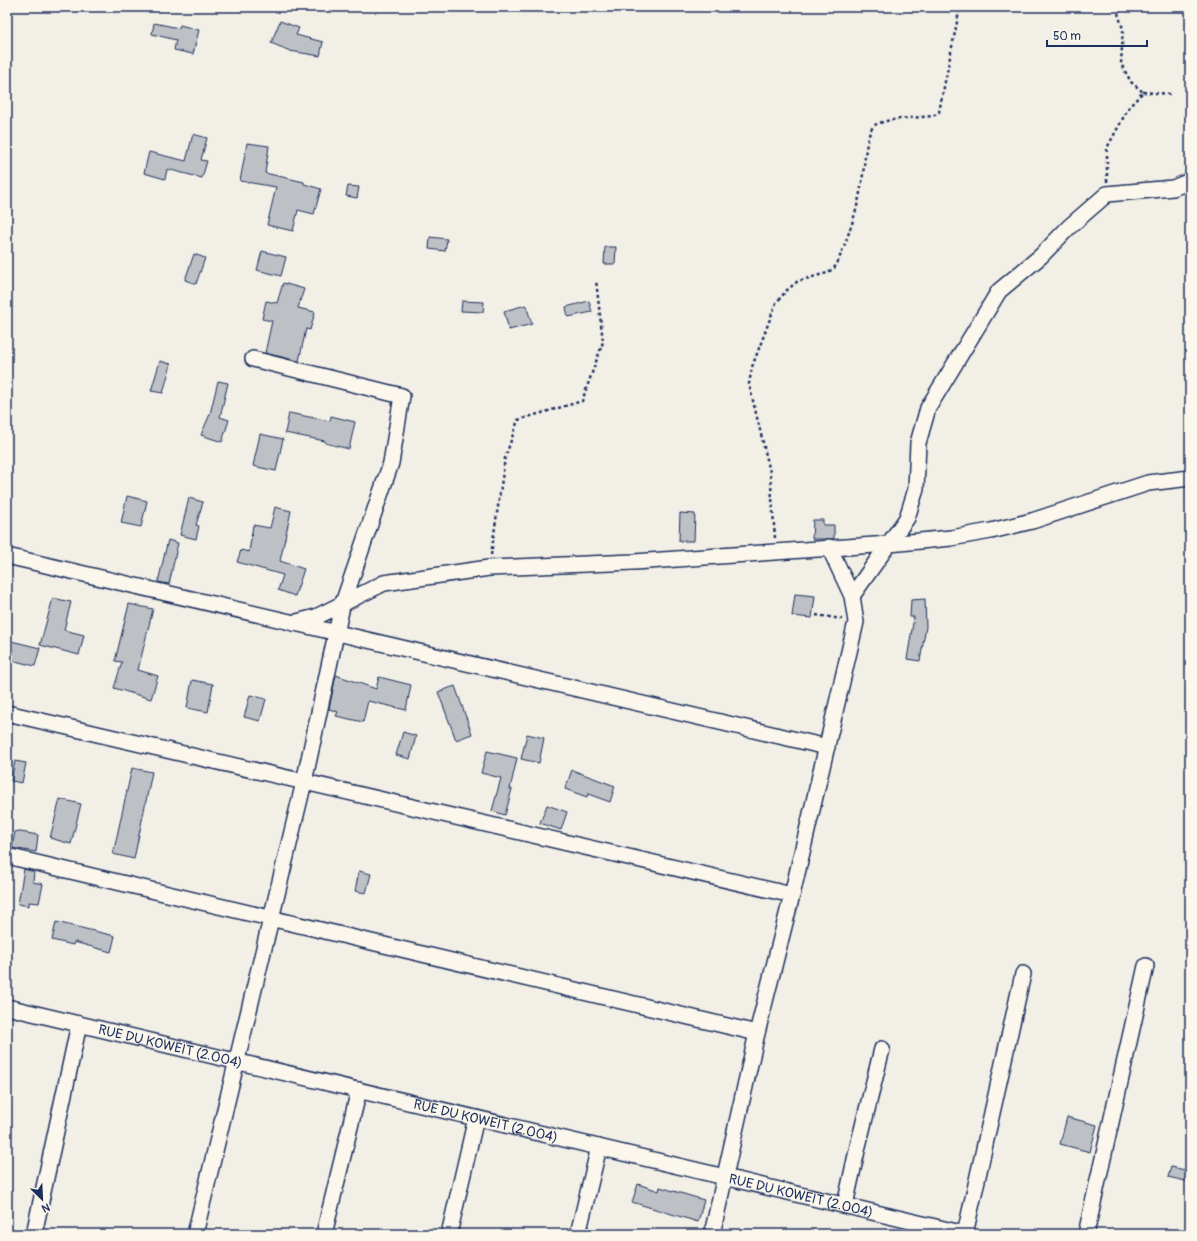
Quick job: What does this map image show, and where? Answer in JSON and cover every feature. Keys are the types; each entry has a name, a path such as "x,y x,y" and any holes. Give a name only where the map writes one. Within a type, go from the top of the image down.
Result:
{"street":[{"path":"852,596 907,518 912,507 916,489 918,443 928,408 999,291 1041,256 1074,223 1108,194 1173,188 1190,181"},
{"path":"195,1234 235,1061 304,782 342,606 391,463 402,396 253,359"},
{"path":"293,623 316,617 342,606 384,584 489,568 634,562 829,547 889,544 991,531 1084,505 1148,484 1190,478"},
{"path":"712,1234 757,1033 792,895 856,622 852,596 829,547"},
{"path":"7,556 827,747"},
{"path":"7,713 792,895"},
{"path":"7,856 757,1033"},
{"path":"1086,1234 1146,966"},
{"path":"965,1234 1023,974"},
{"name":"RUE DU KOWEÏT (2.004)","path":"7,1007 965,1234"},
{"path":"34,1234 79,1024"},
{"path":"845,1206 882,1048"},
{"path":"324,1234 359,1090"},
{"path":"449,1234 476,1118"},
{"path":"578,1234 599,1147"}],"path":[{"path":"777,551 770,472 749,384 752,367 776,303 786,290 798,281 827,273 837,264 852,228 861,195 871,128 876,125 933,116 939,112 960,7"},
{"path":"1116,7 1123,29 1121,64 1127,76 1143,92 1170,94"},
{"path":"1108,194 1107,148 1129,107 1143,92"},
{"path":"489,568 505,458 518,420 582,401 601,350 604,337 596,280"},
{"path":"816,616 856,622"}],"building":[{"path":"280,21 299,28 296,35 323,42 320,56 290,51 271,43"},
{"path":"154,23 179,28 180,25 199,30 193,54 174,50 176,40 152,34"},
{"path":"193,134 207,138 201,160 207,161 202,178 167,169 165,179 144,173 149,152 186,161"},
{"path":"247,143 269,146 265,173 304,182 304,184 321,189 314,214 298,210 293,231 267,225 276,187 240,181"},
{"path":"348,186 359,187 357,198 346,196"},
{"path":"430,237 447,239 445,251 429,249"},
{"path":"605,247 616,247 615,264 604,264"},
{"path":"262,251 286,257 281,276 257,270"},
{"path":"194,254 205,258 196,284 185,280"},
{"path":"283,283 304,289 298,308 315,312 310,330 306,329 299,361 265,353 272,321 262,319 266,301 277,303"},
{"path":"462,301 484,302 483,312 461,311"},
{"path":"589,301 592,312 568,317 566,307"},
{"path":"526,305 532,324 509,330 504,311"},
{"path":"160,361 171,364 163,393 151,391"},
{"path":"218,381 228,383 220,417 229,420 222,442 201,435 210,414"},
{"path":"289,413 330,421 331,416 355,422 349,449 325,443 325,441 285,433"},
{"path":"260,434 283,439 276,471 253,466"},
{"path":"127,496 147,501 141,527 121,523"},
{"path":"189,498 203,502 196,525 199,526 196,539 180,535"},
{"path":"275,507 291,511 280,561 304,569 295,596 278,590 283,575 237,562 241,550 249,552 253,525 270,528"},
{"path":"680,513 695,514 694,541 679,541"},
{"path":"813,520 823,520 823,525 834,525 834,539 812,539"},
{"path":"168,540 178,543 169,584 158,582"},
{"path":"795,594 815,596 812,618 792,616"},
{"path":"53,598 71,602 64,630 84,635 79,655 40,645"},
{"path":"925,599 926,627 920,661 907,659 914,617 910,617 911,600"},
{"path":"129,604 153,609 138,670 158,676 151,699 114,688 122,662 115,661"},
{"path":"7,640 40,648 35,666 7,659"},
{"path":"336,675 376,689 379,677 411,685 406,710 368,701 363,722 336,716 338,712 329,709"},
{"path":"192,680 213,684 208,712 187,708"},
{"path":"455,686 472,734 456,740 438,692"},
{"path":"250,695 266,699 260,721 244,717"},
{"path":"403,732 416,736 410,759 396,755"},
{"path":"527,734 544,738 539,763 521,759"},
{"path":"487,751 517,758 510,789 512,789 505,815 492,811 501,778 481,773"},
{"path":"15,761 26,763 22,783 11,781"},
{"path":"132,768 152,772 134,859 113,854"},
{"path":"572,770 615,786 610,802 588,794 587,797 565,789"},
{"path":"60,799 81,804 71,844 50,838"},
{"path":"547,805 567,812 561,830 540,823"},
{"path":"15,831 38,835 36,852 12,848"},
{"path":"24,869 34,872 33,882 43,884 39,903 29,902 29,906 18,904"},
{"path":"359,871 371,874 366,893 355,891"},
{"path":"56,922 115,936 111,952 74,942 73,945 52,940"},
{"path":"1067,1117 1097,1125 1090,1152 1060,1144"},
{"path":"1171,1167 1190,1171 1190,1182 1168,1177"},
{"path":"638,1184 659,1191 660,1187 704,1200 698,1222 632,1202"}]}
